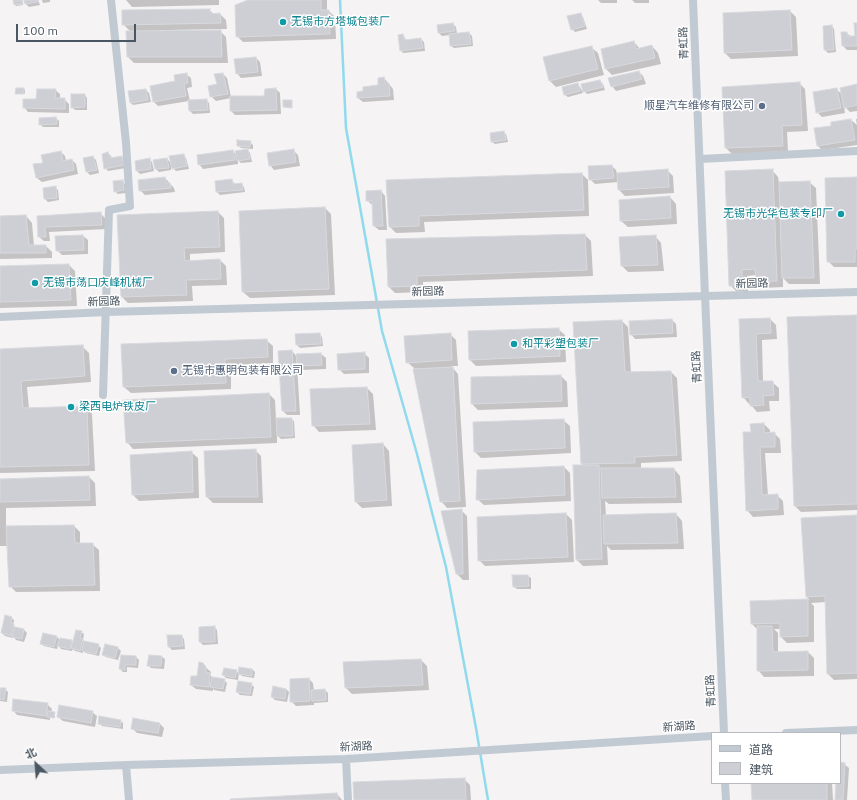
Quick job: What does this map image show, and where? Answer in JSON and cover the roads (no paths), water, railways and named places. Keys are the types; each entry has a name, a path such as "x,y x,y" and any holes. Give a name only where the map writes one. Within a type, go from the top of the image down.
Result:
{"street":[{"path":"103,395 109,210 130,206 126,143 111,0"},
{"name":"青虹路","path":"693,0 724,732"},
{"path":"700,160 857,151"},
{"name":"新园路","path":"0,317 106,312 857,292"},
{"path":"810,732 857,730"},
{"name":"新湖路","path":"0,770 346,759 711,736"},
{"path":"346,759 348,800"},
{"path":"126,765 129,800"},
{"path":"726,784 726,800"}],"waterway":[{"path":"340,0 346,128 382,331 417,454 446,567 488,800"}],"place":[{"name":"无锡市方塔城包装厂","path":"283,22"},
{"name":"顺星汽车维修有限公司","path":"762,106"},
{"name":"无锡市光华包装专印厂","path":"841,214"},
{"name":"无锡市荡口庆峰机械厂","path":"35,283"},
{"name":"和平彩塑包装厂","path":"514,344"},
{"name":"无锡市惠明包装有限公司","path":"174,371"},
{"name":"梁西电炉铁皮厂","path":"71,407"}]}
